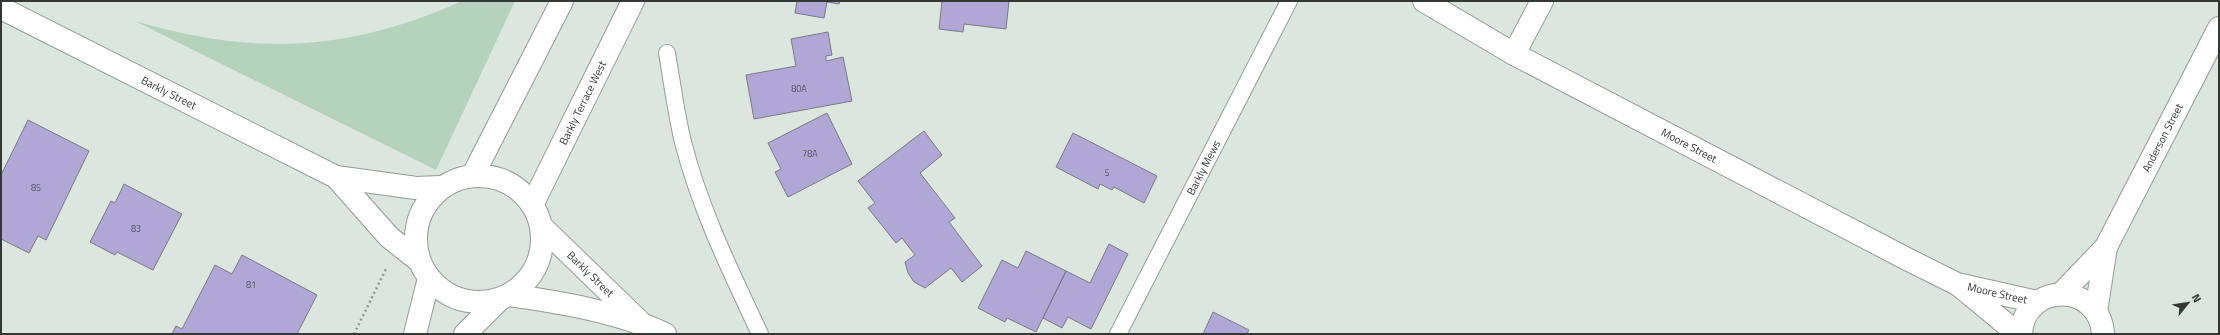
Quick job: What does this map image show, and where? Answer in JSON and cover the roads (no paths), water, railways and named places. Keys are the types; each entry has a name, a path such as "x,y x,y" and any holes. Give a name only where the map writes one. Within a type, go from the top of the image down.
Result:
{"street":[{"path":"473,175 562,1"},
{"name":"Barkly Terrace West","path":"532,205 633,1"},
{"name":"Moore Street","path":"1424,1 1514,54 1957,284 2019,334"},
{"path":"1514,54 1542,1"},
{"name":"Barkly Street","path":"1,8 336,177 416,188 441,187"},
{"name":"Anderson Street","path":"2061,294 2106,247 2219,28"},
{"path":"465,334 504,297 525,283 536,266 542,247 541,226 532,205 521,191 506,182 490,176 473,175 456,179 441,187 427,201 418,220 415,240 424,269 443,292 461,300 480,302 504,297"},
{"name":"Barkly Street","path":"336,177 389,237 424,269"},
{"name":"Barkly Street","path":"541,226 640,322"},
{"name":"Anderson Street","path":"2096,312 2106,247"},
{"path":"415,334 424,269"},
{"name":"Moore Street","path":"1957,284 2037,302"},
{"path":"2019,334 2027,313 2037,302 2061,294 2075,296 2086,302 2096,312 2101,322 2103,334"},
{"name":"Barkly Street","path":"504,297 536,299 640,322 665,334"}],"lane":[{"name":"Barkly Mews","path":"1118,334 1289,1"},
{"path":"667,53 683,141 689,164 713,230 760,334"}]}
